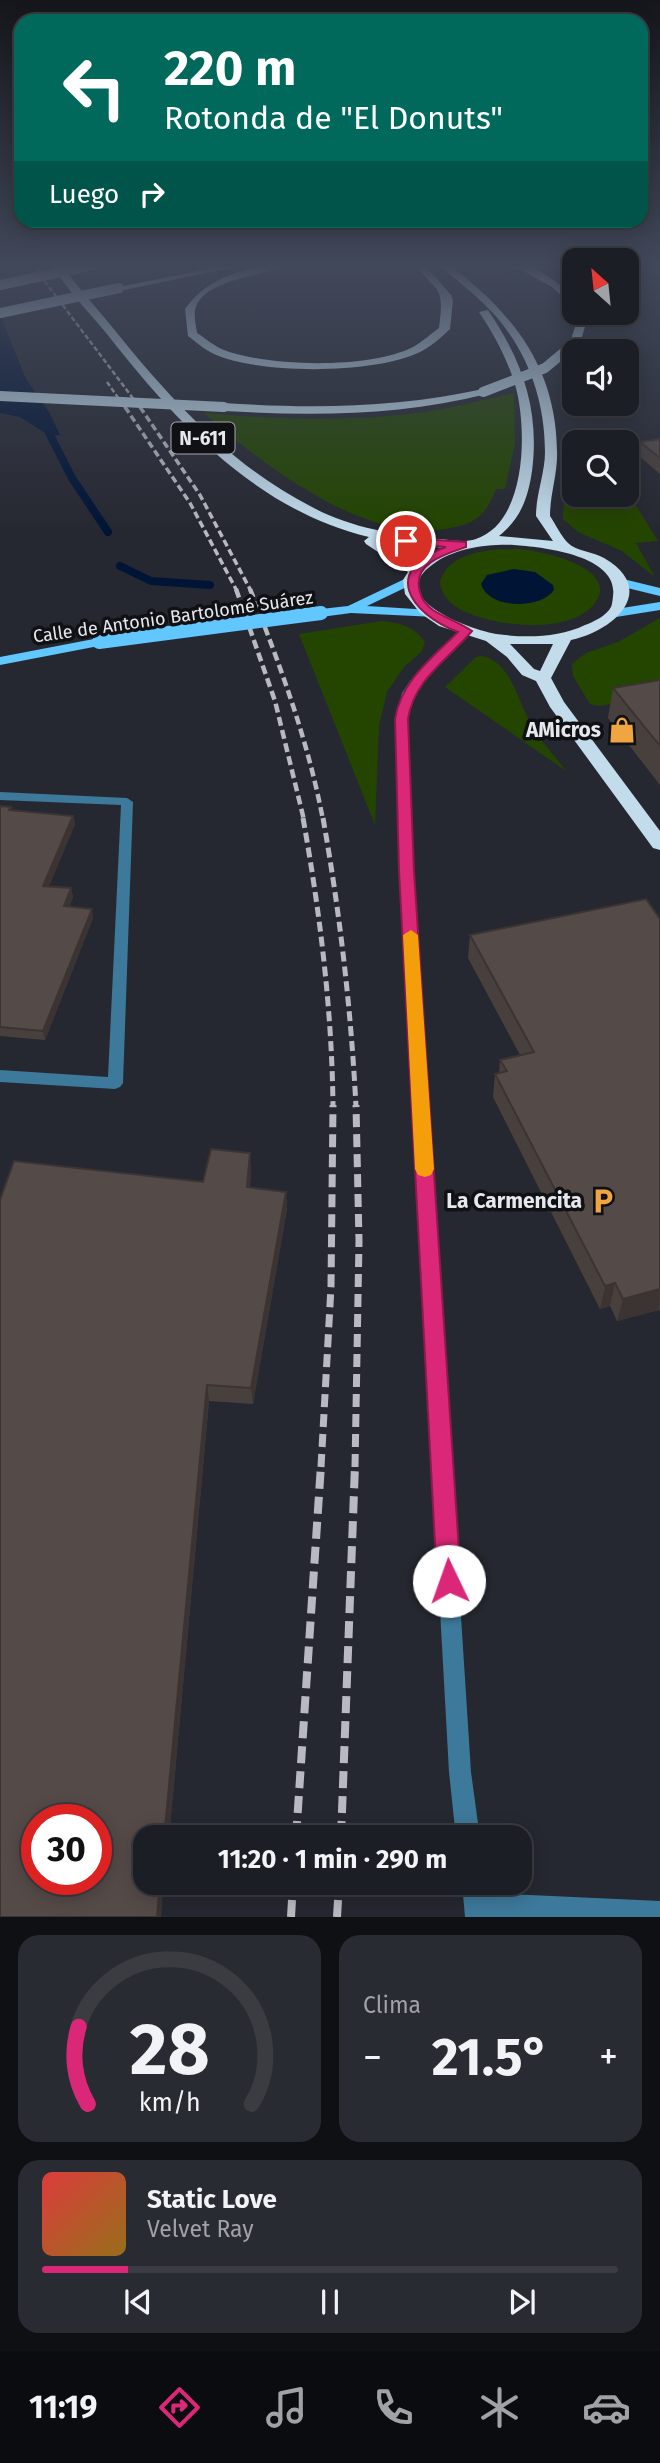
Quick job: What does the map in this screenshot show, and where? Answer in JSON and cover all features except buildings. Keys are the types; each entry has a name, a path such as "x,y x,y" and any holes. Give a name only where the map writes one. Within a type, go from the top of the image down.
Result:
{"highway":[{"name":"N-611","path":"126,352 159,393 210,445 268,487 384,548 414,575 437,554 462,545 484,541 525,540 564,547 599,562 619,582"},
{"path":"219,352 280,365 329,366 403,352"},
{"path":"484,541 509,518 520,498 529,448 528,410 518,369 508,352"},
{"path":"528,352 535,364 544,391 550,435 551,454 543,516 564,547"},
{"path":"0,396 296,410 370,409 429,403 483,392 542,370 566,352"},
{"name":"N-611","path":"348,527 394,540 462,545"},
{"path":"414,575 416,600 431,614 466,631 491,637 536,640 565,637 601,625 616,612 622,598 619,582"},
{"path":"491,637 513,654 528,671 542,678 556,703 660,844"},
{"path":"542,678 551,670 554,656 565,637"}],"main road":[{"name":"Calle de Antonio Bartolomé Suárez","path":"351,609 414,575"},
{"path":"619,582 660,592"},
{"path":"616,612 660,606"},
{"name":"Calle de Antonio Bartolomé Suárez","path":"0,661 99,642 321,612 351,609 431,614"}],"street":[{"path":"466,631 414,683 404,704 401,719 406,871 460,1772 466,1825"},
{"path":"0,796 127,802 115,1083 0,1076"},
{"path":"476,1902 660,1913"}],"green space":[{"path":"514,393 515,444 505,489 496,489 488,506 478,518 464,525 445,529 414,530 381,524 348,512 284,476 204,413 306,419 358,418 435,410"},
{"path":"564,507 637,507 658,541 636,543 655,577 622,551 578,532 563,519"},
{"path":"520,549 559,557 588,571 597,580 600,590 595,603 570,620 554,624 518,624 484,619 465,612 450,602 443,593 440,581 445,571 463,557 486,551"},
{"path":"660,618 660,696 599,706 590,704 573,676 572,664 586,653 618,642"},
{"path":"382,621 406,626 425,642 422,651 404,667 387,692 379,726 375,825 299,634"},
{"path":"482,656 500,666 507,675 536,732 566,771 445,687 476,657"}],"water":[{"path":"0,352 15,352 26,379 49,412 60,435 50,436 20,417 0,413"},
{"path":"514,569 535,572 553,585 554,590 538,601 515,604 493,598 481,584 487,575"}],"waterway":[{"path":"43,421 72,478 108,532"},
{"path":"120,566 151,581 210,585"}],"railway":[{"path":"98,352 141,409"},
{"path":"107,382 126,409"},
{"path":"125,407 190,503 236,589"},
{"path":"140,407 200,495 250,589"},
{"path":"236,589 275,701 304,820"},
{"path":"250,589 292,703 323,820"},
{"path":"303,818 324,962 333,1107"},
{"path":"323,818 344,962 356,1107"},
{"path":"355,1467 359,1241 356,1105"},
{"path":"321,1467 331,1287 333,1107"},
{"path":"297,1825 321,1465"},
{"path":"341,1825 355,1465"},
{"path":"291,1917 292,1895"},
{"path":"337,1917 338,1895"}],"slow traffic":[{"path":"411,935 425,1169"}],"place":[{"name":"AMicros","path":"622,730"},
{"name":"La Carmencita","path":"603,1201"}],"route":[{"path":"406,541 462,545 437,554 425,562 413,577 412,590 425,610 446,624 466,631 414,683 404,704 401,719 406,871 449,1581"}]}
